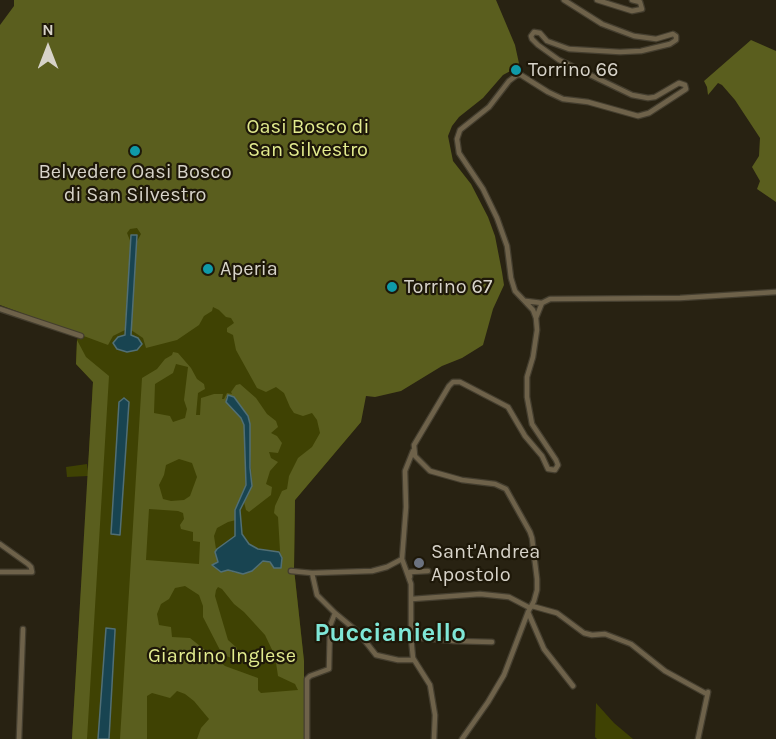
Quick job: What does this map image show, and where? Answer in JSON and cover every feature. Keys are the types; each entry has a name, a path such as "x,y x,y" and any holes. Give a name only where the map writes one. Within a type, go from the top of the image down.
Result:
{"street":[{"path":"410,580 402,559 406,507 404,480 414,445 453,382 460,382 508,407 525,436 542,456 548,469 555,470 558,465 532,424 527,397 526,377 533,357 537,330 536,318 533,310 514,291 507,246 497,218 483,189 459,153 457,139 460,129 489,107 509,81 517,75 524,76 563,99 588,102 638,116 654,111 686,89 681,83 655,97 633,95 559,60 538,45 531,36 534,32 540,33 547,41 568,49 611,52 641,51 670,44 676,40 673,34 656,39 634,36 602,24 564,0"},
{"path":"597,0 633,11 642,9 640,2 632,0"},
{"path":"523,300 542,303 550,299 680,298 776,292"},
{"path":"536,318 542,303"},
{"path":"0,309 81,336"},
{"path":"413,451 430,471 495,484 506,489 531,536 537,590 504,675 462,739"},
{"path":"0,544 32,567 32,572 0,572"},
{"path":"291,571 372,572 402,559"},
{"path":"428,571 410,572 411,637 414,660 430,685 435,715 434,739"},
{"path":"312,573 317,595 358,632 376,655 398,660 414,660"},
{"path":"412,599 480,594 508,597 530,608 557,613 584,633 605,634 631,644 659,667 706,693 698,739"},
{"path":"530,608 539,640 573,686"},
{"path":"307,739 307,679 329,669 330,627 335,613"},
{"path":"19,739 23,629"},
{"path":"411,637 492,642"}],"green space":[{"name":"Oasi Bosco di San Silvestro","path":"14,0 496,0 515,45 520,68 503,75 483,98 459,117 448,136 453,161 471,184 488,217 495,236 502,272 504,285 493,309 483,345 401,391 375,397 366,396 361,422 295,500 294,569 304,661 304,739 197,739 201,728 209,719 194,701 177,691 170,698 152,693 147,696 147,739 120,739 142,378 157,369 173,352 178,353 197,379 204,384 205,389 198,393 196,415 200,415 201,398 223,394 222,399 224,399 227,393 232,394 236,385 240,384 276,421 278,427 271,433 277,436 282,443 278,453 269,452 271,458 278,462 270,471 266,484 272,487 271,495 249,512 244,502 252,486 248,416 233,396 226,397 244,425 246,485 235,510 236,520 217,528 214,536 218,562 212,565 236,573 252,571 258,564 266,561 281,568 278,517 274,513 275,506 282,491 287,489 289,476 298,458 312,447 320,433 317,420 312,413 303,416 294,413 284,393 276,387 266,392 257,388 236,350 233,335 227,332 227,328 234,323 231,318 213,307 199,325 177,340 146,348 143,338 131,330 136,243 141,234 137,228 130,229 127,233 131,243 125,330 113,336 108,345 0,305 0,25 14,6","holes":["176,364 188,367 184,400 187,409 185,418 173,422 170,416 154,413 155,384 173,373","179,459 192,463 197,477 190,496 184,500 163,499 159,485 166,465","149,509 183,513 181,529 193,532 193,541 200,542 199,564 146,560","185,586 199,595 203,606 203,617 222,654 231,658 236,656 237,648 228,640 215,596 218,587 222,589 265,635 275,656 278,676 295,684 298,690 261,693 258,690 258,678 225,666 190,638 172,637 171,627 159,625 157,614 161,604 169,599 175,588"]},
{"path":"751,40 776,51 776,202 757,189 760,181 752,167 759,156 760,138 735,100 722,85 718,83 708,95 704,81"},
{"name":"Giardino Inglese","path":"112,220 158,223 184,263 361,422 295,500 294,569 304,661 304,739 72,739 88,476 67,477 66,467 87,464 88,471 93,382 76,364 77,340"},
{"path":"77,340 86,357 109,376 87,739 72,739 93,382 76,364"},
{"path":"596,703 633,739 597,739 595,737"}],"water":[{"path":"131,235 137,235 131,335 138,338 142,344 137,350 127,352 117,349 113,343 118,337 125,335"},
{"path":"228,395 234,397 248,416 250,424 252,486 240,510 242,534 249,544 258,549 279,552 282,558 281,568 274,568 270,562 263,561 252,571 243,574 228,570 221,572 212,565 218,562 215,552 217,549 235,536 235,510 246,485 244,425 241,418 226,402"},
{"path":"124,398 129,402 120,535 111,534 119,402"},
{"path":"106,628 115,629 109,739 98,739"}],"place":[{"name":"Torrino 66","path":"516,70"},
{"name":"Belvedere Oasi Bosco di San Silvestro","path":"135,151"},
{"name":"Aperia","path":"208,269"},
{"name":"Torrino 67","path":"392,287"},
{"name":"Sant'Andrea Apostolo","path":"419,563"}],"district":[{"name":"Puccianiello","path":"390,634"}]}
